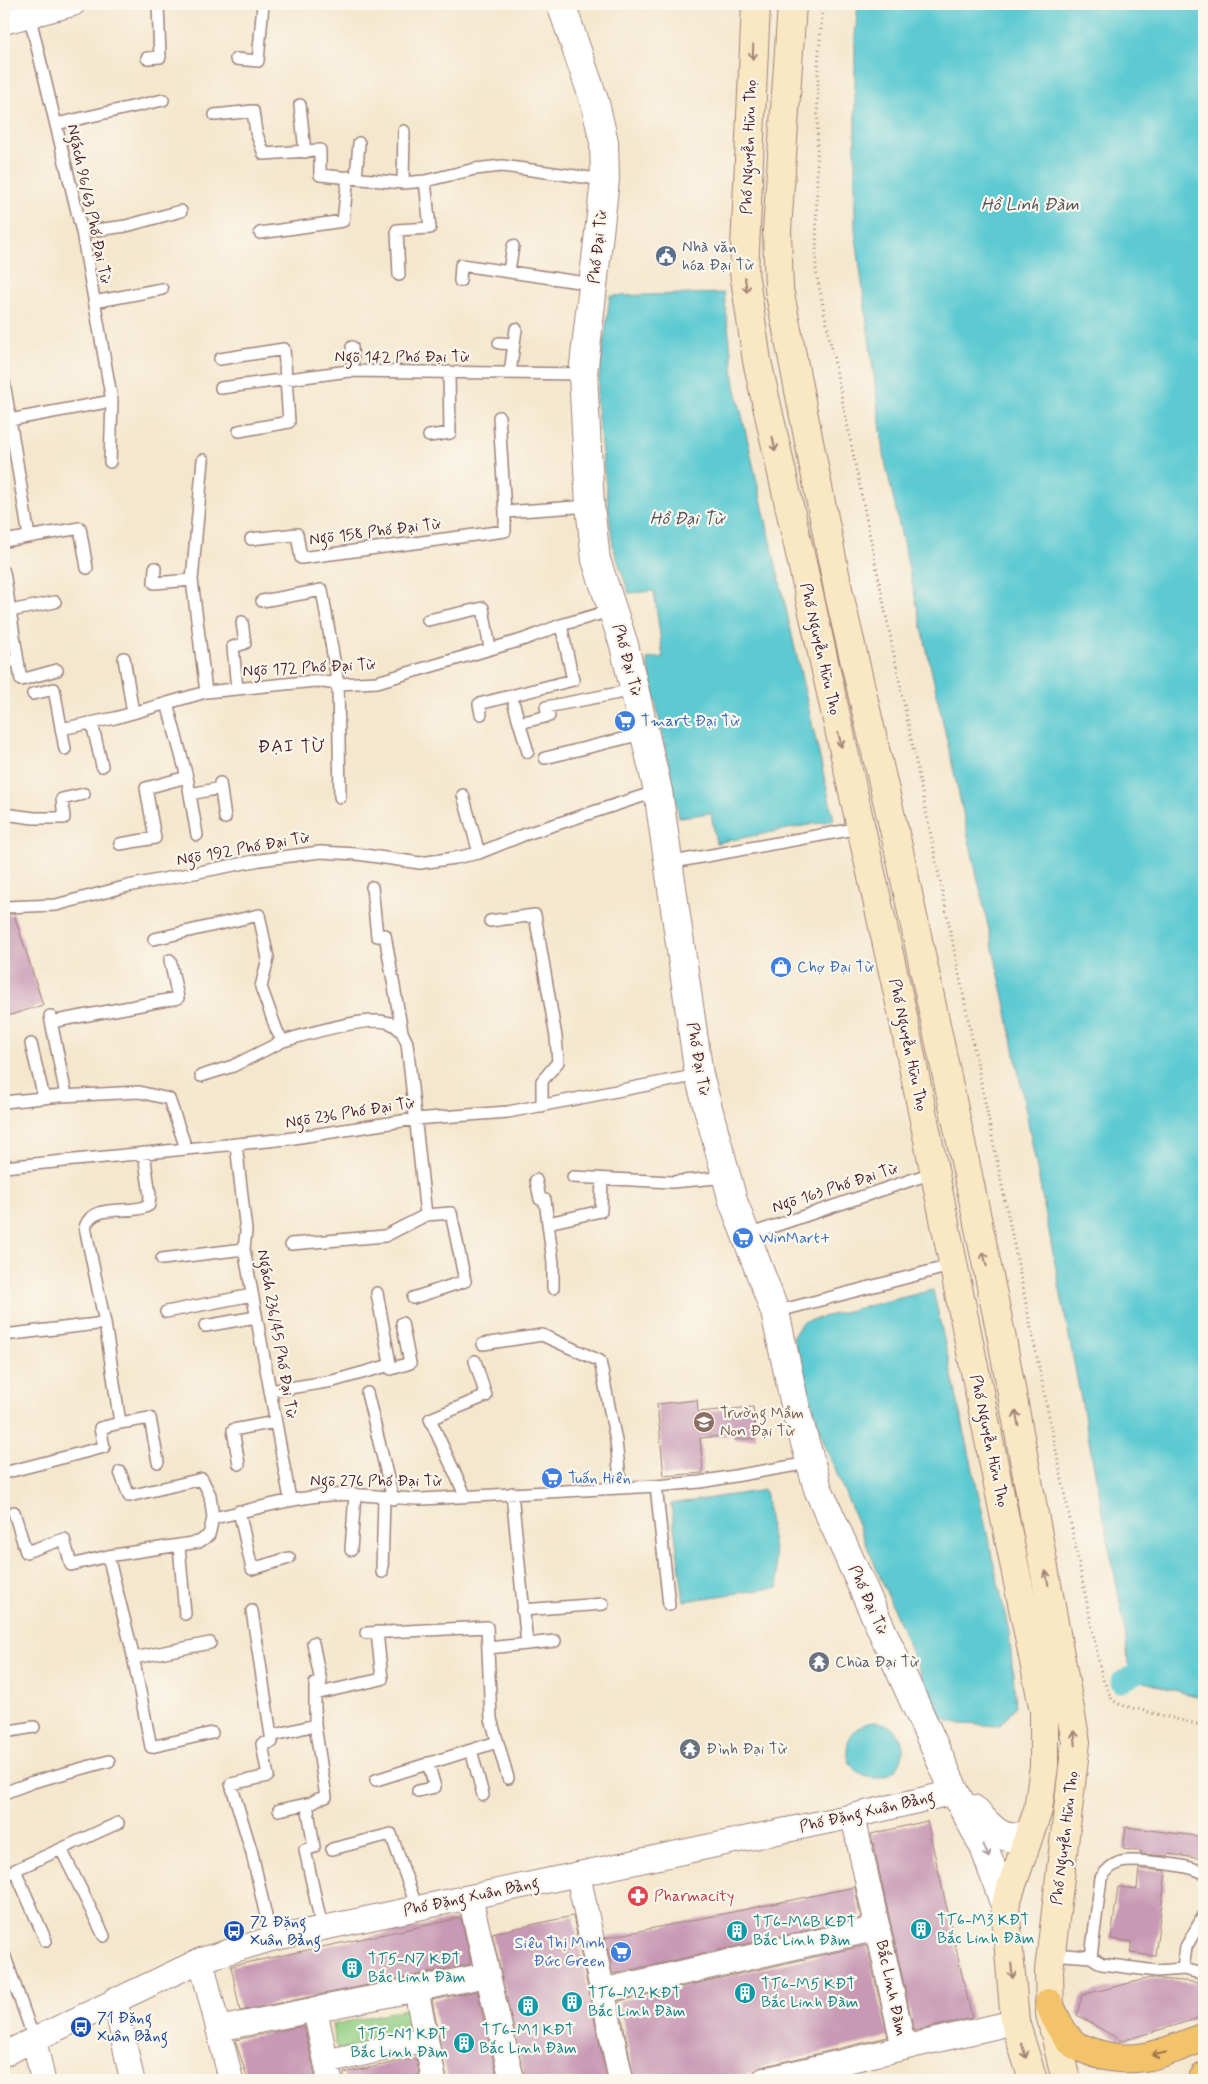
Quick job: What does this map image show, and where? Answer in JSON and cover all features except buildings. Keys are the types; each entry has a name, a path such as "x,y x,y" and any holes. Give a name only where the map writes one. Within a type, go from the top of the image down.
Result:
{"main road":[{"name":"Phố Nguyễn Hữu Thọ","path":"756,4 744,272 757,361 902,1012 1044,1711 1044,1766 1038,1810 1005,1905 1015,2022 1033,2080"},
{"name":"Phố Nguyễn Hữu Thọ","path":"792,4 777,222 779,290 839,594 900,851 1001,1334 1076,1742 1051,1954 1049,2003 1066,2080"},
{"path":"1049,2003 1057,2022 1076,2045 1102,2056 1129,2060 1167,2052 1204,2037"},
{"path":"1200,2080 1204,2068"},
{"path":"1200,2080 1204,2077"}],"street":[{"path":"4,22 73,4"},
{"name":"Phố Đại Từ","path":"560,4 595,103 604,142 605,180 595,284 583,374 590,506 596,560 613,610 636,690 658,791 699,1076 745,1236 775,1312 809,1463 818,1489 955,1792 984,1847 1005,1905"},
{"path":"941,1201 972,1194"},
{"path":"955,1792 1004,1837 1018,1839 1030,1833"},
{"name":"Phố Đặng Xuân Bảng","path":"4,2054 115,1999 201,1960 271,1939 854,1816 955,1792"},
{"name":"Bắc Linh Đàm","path":"854,1816 904,2048"},
{"path":"578,1874 621,2080"},
{"path":"470,1897 512,2080"},
{"name":"Bắc Linh Đàm","path":"602,1991 878,1928"},
{"path":"201,1960 231,2080"},
{"path":"218,2029 487,1975"},
{"path":"416,1989 434,2080"},
{"path":"115,1999 132,2080"},
{"path":"315,2009 328,2071 426,2039"},
{"name":"Bắc Linh Đàm","path":"764,2080 800,2076 904,2048 1015,2022"},
{"path":"34,2039 44,2080"}],"lane":[{"path":"147,58 160,57 158,4"},
{"path":"236,59 258,61 264,4"},
{"name":"Ngách 96/63 Phố Đại Từ","path":"29,14 82,232 112,401 113,425 110,462"},
{"path":"56,124 163,100"},
{"path":"300,105 305,152"},
{"path":"215,115 253,111 258,152 264,154 320,150 320,175 403,183 425,181 475,169 502,166 605,180"},
{"path":"403,183 404,131"},
{"path":"260,232 342,221 359,143"},
{"path":"399,275 397,230 430,228 425,181"},
{"path":"82,232 126,226 181,211"},
{"path":"509,272 513,246"},
{"path":"460,281 461,265 595,284"},
{"path":"94,302 162,289"},
{"path":"510,373 516,329"},
{"path":"499,342 514,344"},
{"path":"352,347 353,371"},
{"path":"220,359 284,349 289,422 239,431"},
{"name":"Ngõ 142 Phố Đại Từ","path":"221,388 286,378 353,371 583,374"},
{"path":"429,436 450,433 449,372"},
{"path":"4,382 7,420 29,537"},
{"path":"7,420 112,401"},
{"name":"Ngõ 158 Phố Đại Từ","path":"251,539 297,534 301,558 505,531 498,417"},
{"path":"203,460 192,580 206,692"},
{"path":"505,512 590,506"},
{"path":"4,541 80,528 87,568"},
{"path":"155,568 154,583 192,580"},
{"path":"4,572 21,680 57,670"},
{"path":"262,601 322,590 338,684 340,797"},
{"path":"10,611 54,602"},
{"path":"428,620 483,608 490,649"},
{"name":"Ngõ 172 Phố Đại Từ","path":"61,729 133,713 206,692 315,681 338,684 377,682 613,610"},
{"path":"237,689 233,647 245,643 242,622"},
{"path":"481,714 479,704 573,680 561,625"},
{"path":"124,658 133,713"},
{"path":"4,662 18,660"},
{"path":"33,694 54,689 65,748"},
{"path":"519,723 550,716 546,707 636,690"},
{"path":"167,703 187,777 197,835"},
{"path":"514,705 528,752"},
{"path":"92,723 102,766"},
{"path":"545,758 646,733"},
{"path":"120,844 155,838 146,788 187,777"},
{"path":"190,794 220,786 225,818"},
{"name":"Ngõ 192 Phố Đại Từ","path":"4,907 56,905 128,886 260,860 320,852 357,854 420,863 479,853 526,834 658,791"},
{"path":"4,814 34,818 64,818 62,799 84,794"},
{"path":"464,795 479,853"},
{"path":"668,863 860,828"},
{"path":"372,887 378,936 385,935 402,1032 407,1042 426,1215"},
{"path":"154,939 259,915 268,958 261,987 277,1031 283,1041"},
{"path":"490,921 535,915 556,1037 558,1062 542,1081 542,1106"},
{"path":"66,1095 51,1019 178,998 170,960"},
{"path":"200,1076 233,1066 283,1041 334,1027 384,1021 393,1024 402,1032"},
{"path":"31,1044 44,1098"},
{"name":"Ngõ 236 Phố Đại Từ","path":"4,1167 287,1139 416,1119 508,1112 699,1076"},
{"path":"4,1102 66,1095 139,1092 169,1099 186,1148"},
{"name":"Ngách 236/45 Phố Đại Từ","path":"236,1144 246,1231 244,1249 290,1499"},
{"path":"120,1423 104,1323 85,1227 88,1220 100,1213 149,1205 150,1195 144,1153"},
{"name":"Ngõ 163 Phố Đại Từ","path":"745,1236 935,1172"},
{"path":"573,1178 672,1182 728,1177"},
{"path":"536,1180 540,1199 545,1200 553,1288"},
{"path":"548,1222 601,1211 602,1180"},
{"path":"291,1244 385,1236 426,1215 451,1213 465,1281 413,1298"},
{"path":"162,1259 244,1249"},
{"path":"775,1312 954,1265"},
{"path":"377,1293 390,1366"},
{"path":"166,1312 252,1295"},
{"path":"205,1326 256,1317"},
{"path":"4,1335 104,1323"},
{"path":"270,1391 333,1381 390,1366 391,1369 410,1363 402,1323"},
{"path":"483,1344 542,1335 600,1361 616,1441 621,1488"},
{"path":"465,1495 426,1421 489,1395 475,1361"},
{"path":"367,1393 388,1498 382,1572"},
{"path":"4,1473 104,1447 100,1428 150,1418 158,1462"},
{"path":"239,1464 233,1430 275,1422"},
{"name":"Ngõ 276 Phố Đại Từ","path":"213,1518 290,1499 355,1494 388,1498 656,1486 700,1482 809,1463"},
{"path":"14,1512 26,1552 64,1539 71,1565 108,1556 199,1542 209,1535 213,1518 210,1495 202,1479 129,1496 120,1472"},
{"path":"656,1486 669,1605"},
{"path":"512,1493 526,1644"},
{"path":"352,1550 355,1494"},
{"path":"240,1511 252,1568 289,1558"},
{"path":"179,1546 185,1614"},
{"path":"108,1556 134,1658 151,1747 212,1733"},
{"path":"522,1610 603,1604"},
{"path":"252,1611 272,1742 262,1744 268,1776 231,1784 252,1854 271,1939"},
{"path":"315,1694 382,1679 372,1633 487,1627 490,1719 508,1778"},
{"path":"488,1648 556,1641"},
{"path":"134,1658 210,1643"},
{"path":"280,1810 307,1804 326,1797 315,1725 314,1684 321,1682 313,1644"},
{"path":"271,1736 315,1725"},
{"path":"4,1732 34,1727"},
{"path":"376,1780 497,1742"},
{"path":"471,1750 483,1795"},
{"path":"4,1793 33,1782 109,1761"},
{"path":"418,1791 435,1787 428,1763"},
{"path":"307,1804 314,1847 305,1850 322,1928"},
{"path":"4,1875 118,1822"},
{"path":"332,1849 391,1834 417,1908"},
{"path":"61,1849 104,1936"},
{"path":"1091,1958 1101,1878 1106,1870 1122,1862 1181,1865 1202,1870 1204,1874"},
{"path":"15,1870 46,1941"},
{"path":"1183,1970 1186,1947 1204,1915"},
{"path":"4,1954 34,2039"},
{"path":"1051,1954 1091,1958 1102,1964 1157,1971 1183,1970 1204,1974"}],"path":[{"path":"823,4 818,65 815,192 816,271 1102,1677 1112,1700 1121,1705 1204,1726"}],"green space":[{"path":"410,2008 416,2036 338,2053 332,2025"}],"water":[{"name":"Hồ Linh Đàm","path":"858,4 1204,4 1204,1698 1144,1682 1128,1664 1125,1629 1005,1002 885,461 855,229 855,36"},
{"name":"Hồ Đại Từ","path":"724,293 735,385 834,820 716,843 711,813 679,817 647,659 663,657 654,591 629,593 613,547 596,401 610,296"},
{"path":"933,1290 1009,1632 1016,1706 999,1726 962,1724 942,1719 926,1687 824,1443 793,1337 802,1322"},
{"path":"765,1490 779,1587 684,1601 671,1504"},
{"path":"870,1722 880,1722 895,1730 901,1739 903,1750 901,1761 895,1770 880,1778 870,1778 859,1773 852,1766 847,1755 847,1745 852,1734 859,1727"}],"waterway":[{"path":"1121,1682 1136,1674"}],"place":[{"name":"Nhà văn hóa Đại Từ","path":"666,256"},
{"name":"Tmart Đại Từ","path":"625,721"},
{"name":"Chợ Đại Từ","path":"781,967"},
{"name":"WinMart+","path":"743,1238"},
{"name":"Trường Mầm Non Đại Từ","path":"704,1422"},
{"name":"Tuấn Hiên","path":"552,1478"},
{"name":"Chùa Đại Từ","path":"819,1662"},
{"name":"Đình Đại Từ","path":"690,1749"},
{"name":"Pharmacity","path":"638,1896"},
{"name":"TT6-M3 KĐT Bắc Linh Đàm","path":"921,1929"},
{"name":"72 Đặng Xuân Bảng","path":"234,1931"},
{"name":"TT6-M6B KĐT Bắc Linh Đàm","path":"737,1931"},
{"name":"Siêu Thị Minh Đức Green","path":"621,1952"},
{"name":"TT5-N7 KĐT Bắc Linh Đàm","path":"352,1968"},
{"name":"TT6-M5 KĐT Bắc Linh Đàm","path":"745,1993"},
{"name":"TT6-M2 KĐT Bắc Linh Đàm","path":"572,2002"},
{"name":"TT6-M1 KĐT Bắc Linh Đàm","path":"528,2006"},
{"name":"71 Đặng Xuân Bảng","path":"81,2027"},
{"name":"TT5-N1 KĐT Bắc Linh Đàm","path":"464,2043"}],"district":[{"name":"ĐẠI TỪ","path":"292,747"}]}
